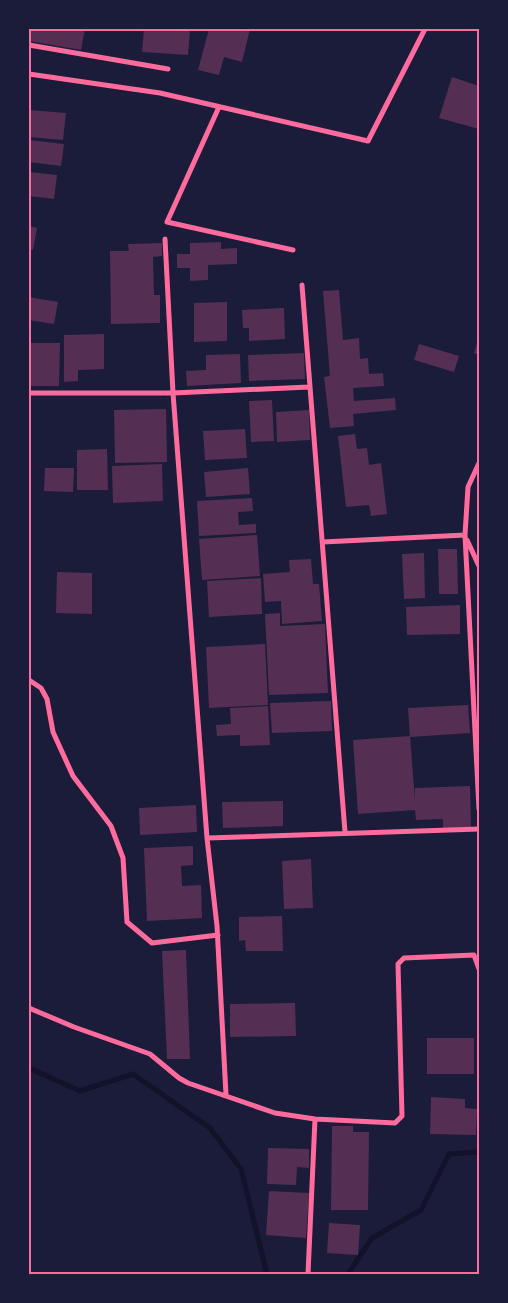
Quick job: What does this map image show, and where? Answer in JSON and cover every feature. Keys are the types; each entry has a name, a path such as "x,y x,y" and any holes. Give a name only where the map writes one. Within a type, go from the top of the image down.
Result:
{"street":[{"path":"29,74 160,94 368,141 425,29"},
{"path":"29,45 168,69"},
{"path":"219,107 167,222 293,250"},
{"path":"165,239 173,393 206,838 218,935 226,1095"},
{"path":"302,286 345,832"},
{"path":"29,394 173,393 309,387"},
{"path":"479,463 477,475 468,488 465,535 479,808"},
{"path":"323,542 465,535"},
{"path":"465,535 479,566"},
{"path":"29,680 41,688 47,699 53,732 73,776 111,826 123,858 126,922 152,944 218,935"},
{"path":"206,838 479,829"},
{"path":"29,1008 74,1028 150,1054 178,1078 275,1113 395,1124 402,1116 398,964 404,958 474,956 479,969"},
{"path":"308,1274 315,1118"}],"building":[{"path":"29,29 85,29 81,50 29,41"},
{"path":"144,29 190,30 188,55 142,52"},
{"path":"209,29 250,29 242,62 224,57 219,75 198,70"},
{"path":"452,77 479,86 479,129 439,118"},
{"path":"29,110 66,113 63,140 29,137"},
{"path":"29,140 64,144 61,166 29,162"},
{"path":"29,172 57,175 54,199 29,196"},
{"path":"29,226 37,228 33,250 29,249"},
{"path":"221,242 221,249 237,248 237,264 208,265 208,280 190,281 190,268 177,268 177,254 190,254 190,243"},
{"path":"162,243 162,256 153,257 154,295 160,295 160,323 111,324 110,251 129,251 128,244"},
{"path":"339,290 343,340 359,338 360,359 368,358 369,374 383,373 384,386 353,388 354,401 395,398 396,410 353,414 354,426 330,428 324,377 330,376 323,291"},
{"path":"29,297 58,302 54,324 29,320"},
{"path":"227,302 227,341 194,342 194,303"},
{"path":"284,308 285,339 249,341 249,328 243,328 242,310"},
{"path":"104,334 104,369 78,370 78,381 64,382 64,335"},
{"path":"479,336 479,355 474,353"},
{"path":"31,343 60,343 59,386 30,386"},
{"path":"419,344 459,356 454,372 414,360"},
{"path":"304,353 305,379 249,381 248,355"},
{"path":"240,354 241,383 187,386 186,371 206,370 206,355"},
{"path":"272,400 274,441 251,442 249,401"},
{"path":"166,409 167,462 115,463 114,410"},
{"path":"309,410 310,440 277,442 276,412"},
{"path":"245,429 247,458 205,460 203,431"},
{"path":"355,434 357,449 367,448 369,465 381,463 387,514 371,516 369,505 346,507 338,436"},
{"path":"107,449 108,490 77,490 77,450"},
{"path":"162,464 163,501 113,503 112,466"},
{"path":"45,468 74,468 73,492 44,491"},
{"path":"248,468 250,494 206,497 204,472"},
{"path":"252,498 253,511 238,512 239,525 256,524 256,533 199,536 197,501"},
{"path":"257,535 260,576 202,580 199,539"},
{"path":"438,549 457,549 458,594 439,594"},
{"path":"424,553 425,598 404,599 402,554"},
{"path":"311,559 313,584 319,584 322,621 282,624 281,601 265,602 263,574 290,572 289,560"},
{"path":"57,572 92,573 92,614 56,613"},
{"path":"261,578 262,614 209,617 207,581"},
{"path":"460,605 460,634 407,635 406,607"},
{"path":"280,613 280,626 325,624 328,693 269,695 265,614"},
{"path":"265,644 268,705 209,708 206,647"},
{"path":"331,701 332,731 272,733 270,703"},
{"path":"468,705 470,733 410,737 408,708"},
{"path":"268,706 270,745 240,746 240,735 217,736 216,725 231,724 230,708"},
{"path":"410,736 415,800 415,788 470,786 471,828 443,829 443,819 416,820 415,810 358,814 353,740"},
{"path":"283,801 283,826 223,828 222,802"},
{"path":"196,805 197,832 140,835 139,808"},
{"path":"193,846 193,865 181,866 182,886 201,885 202,918 147,921 144,848"},
{"path":"311,859 313,908 284,909 282,861"},
{"path":"282,916 283,951 246,951 245,940 239,941 239,917"},
{"path":"186,950 190,1059 167,1059 162,951"},
{"path":"295,1003 296,1036 230,1037 230,1004"},
{"path":"427,1038 474,1038 474,1074 427,1074"},
{"path":"431,1097 465,1099 465,1108 477,1109 476,1135 430,1134"},
{"path":"332,1126 353,1126 353,1132 369,1132 368,1210 331,1210"},
{"path":"268,1148 309,1149 309,1168 297,1167 296,1185 267,1184"},
{"path":"269,1191 309,1193 306,1238 266,1235"},
{"path":"329,1223 360,1225 358,1255 327,1253"}],"waterway":[{"path":"29,1068 80,1091 133,1074 210,1128 241,1169 267,1274"},
{"path":"348,1274 372,1238 421,1210 449,1154 479,1152"}]}
